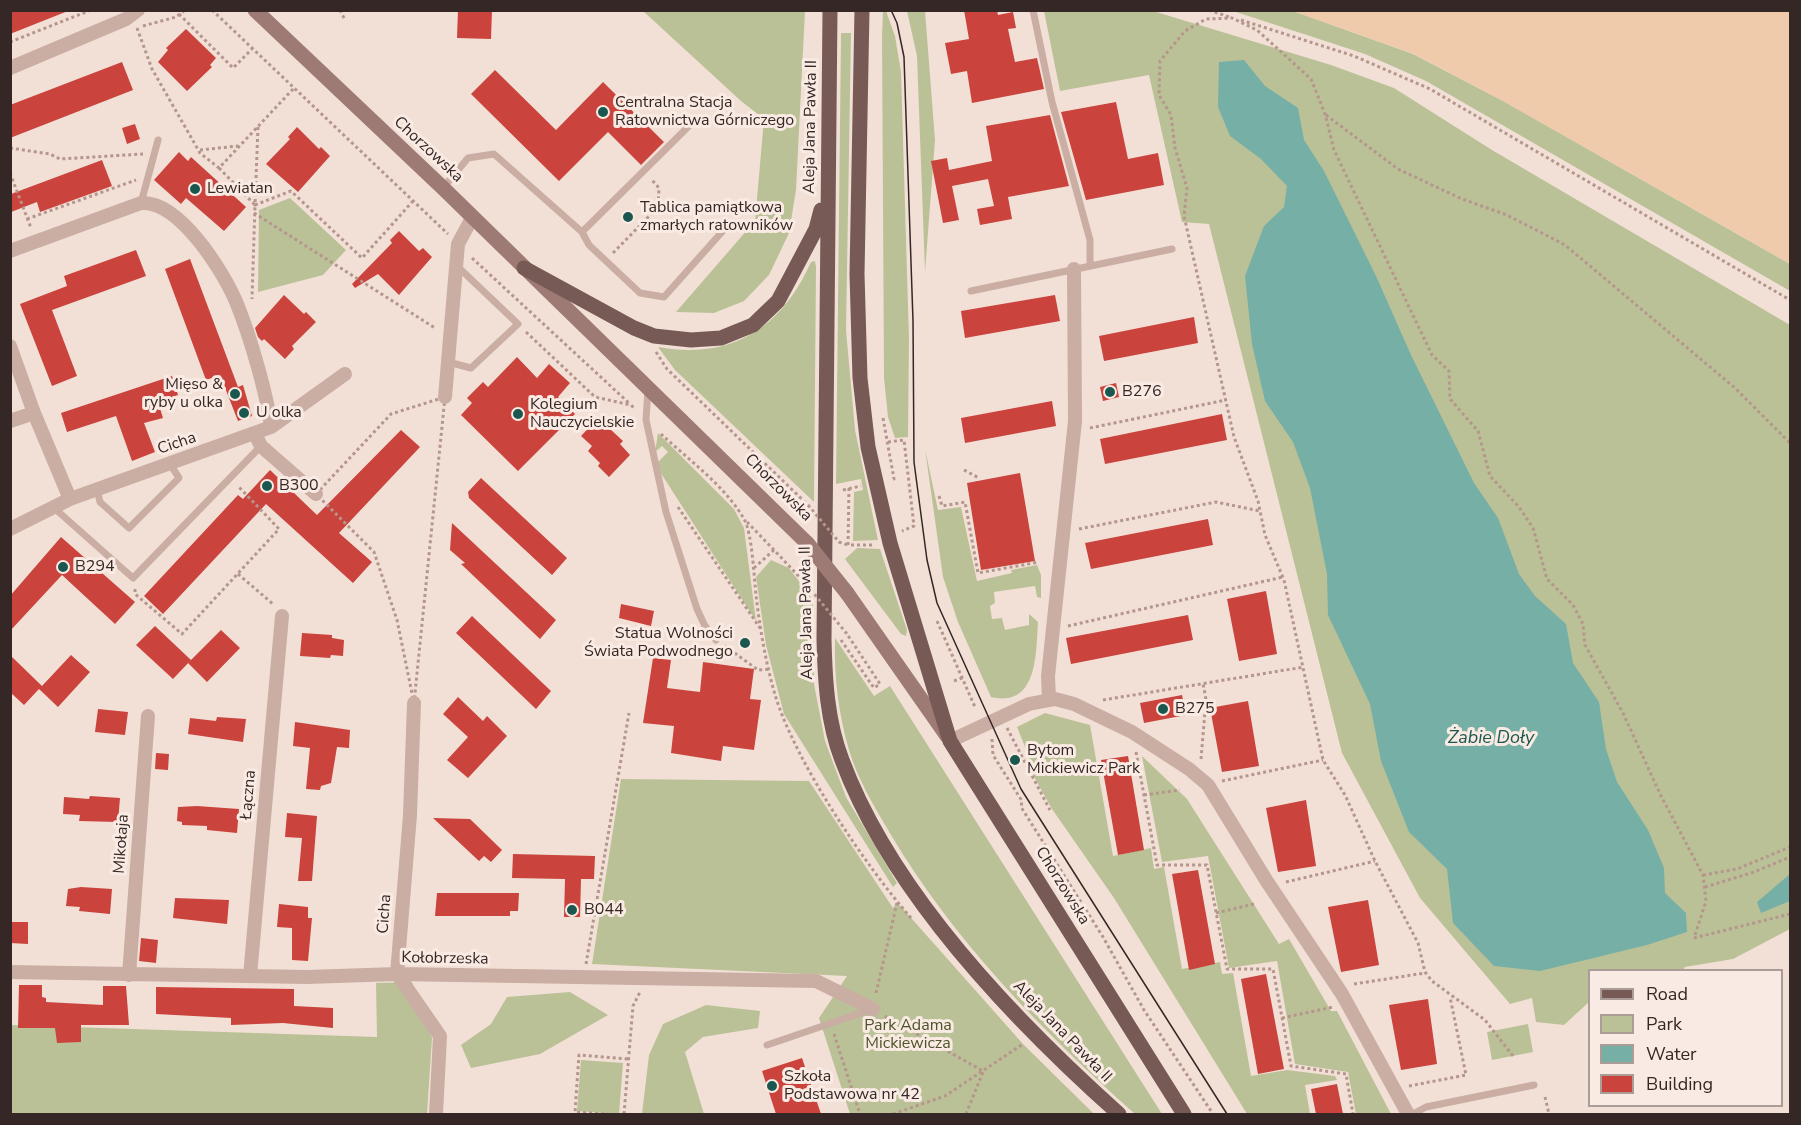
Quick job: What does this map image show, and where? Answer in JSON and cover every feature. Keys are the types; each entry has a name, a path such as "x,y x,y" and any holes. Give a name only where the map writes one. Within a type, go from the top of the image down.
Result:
{"main road":[{"name":"Chorzowska","path":"255,10 648,386 807,543 847,592 950,741 1184,1114"},
{"name":"Aleja Jana Pawła II","path":"830,10 824,639 828,705 841,758 880,838 936,922 1029,1027 1119,1114"},
{"path":"862,10 857,274 860,378 864,415 882,512 950,741"},
{"path":"524,268 634,328 654,336 691,340 721,338 753,325 777,302 816,229 828,184"}],"street":[{"path":"10,68 134,19"},
{"path":"10,251 141,203 161,205 184,225 216,263 237,304 269,408 271,427"},
{"path":"445,397 458,244 472,218"},
{"path":"1049,699 1048,676 1075,421 1074,269"},
{"path":"10,346 34,413 70,499"},
{"name":"Cicha","path":"10,529 70,499 97,489 170,464 258,440 271,427 345,374"},
{"path":"10,421 34,413"},
{"path":"258,440 316,494"},
{"name":"Łączna","path":"250,976 282,616"},
{"path":"950,741 1011,712 1049,699 1074,704 1132,732 1209,785 1266,880 1348,1005 1408,1114"},
{"name":"Cicha","path":"397,974 410,815 414,703"},
{"name":"Mikołaja","path":"129,975 148,716"},
{"name":"Kołobrzeska","path":"10,972 250,976 397,974 816,981 873,1009"},
{"path":"397,974 440,1036 436,1114"}],"lane":[{"path":"1033,10 1052,102 1090,240 1090,266"},
{"path":"582,232 696,119"},
{"path":"141,203 158,140"},
{"path":"442,188 468,158 494,154 582,232 605,260 640,293 664,297 729,224"},
{"path":"971,291 1172,249"},
{"path":"448,362 471,368 518,324 457,266"},
{"path":"648,386 646,420 666,512 697,609 705,626 716,640"},
{"path":"53,507 133,578 230,478 258,440"},
{"path":"97,489 100,502 129,528 179,478 170,464"},
{"path":"767,1045 873,1009"},
{"path":"1413,1114 1426,1107 1534,1085"}],"path":[{"path":"10,42 91,10"},
{"path":"185,10 179,15 134,19 152,69 199,150 255,204"},
{"path":"212,10 733,502 746,521 807,585 847,634 880,684 874,688 846,648"},
{"path":"340,10 345,20"},
{"path":"1209,10 1354,56 1430,89 1791,300"},
{"path":"179,15 233,68 252,49"},
{"path":"1513,1056 1485,1020 1432,981 1425,972 1418,943 1375,861 1346,795 1323,760 1282,577 1265,535 1260,511 1234,437 1184,216 1187,188 1175,148 1171,115 1159,95 1160,61 1185,31 1206,19 1232,18 1257,30 1311,79 1325,114 1334,150 1352,183 1432,355 1449,371 1450,399 1478,431 1490,476 1520,507 1533,528 1547,579 1573,605 1583,624 1585,645 1623,713 1661,796 1703,875 1706,901 1694,938 1791,914"},
{"path":"219,168 294,88"},
{"path":"1325,114 1398,169 1462,199 1507,215 1566,245 1735,388 1791,443"},
{"path":"252,309 258,127"},
{"path":"199,150 240,146"},
{"path":"10,148 50,154 60,159 154,155"},
{"path":"605,260 657,207 659,188 643,172"},
{"path":"10,173 35,241"},
{"path":"27,219 136,180 147,183"},
{"path":"255,204 291,190 362,258 413,201"},
{"path":"254,213 441,332"},
{"path":"518,324 595,398 631,405"},
{"path":"654,336 653,346 661,363 808,505 838,542 848,545 879,545"},
{"path":"445,397 414,703 398,620 374,552 316,494 391,414 445,397"},
{"path":"1085,433 1096,425 1226,400"},
{"path":"883,418 894,479 892,480"},
{"path":"888,442 904,440 914,526 902,531"},
{"path":"964,471 979,478"},
{"path":"133,578 135,594 182,634 279,529 230,478"},
{"path":"848,545 849,488"},
{"path":"939,496 942,506 965,502 978,573 1039,562"},
{"path":"674,501 761,630"},
{"path":"1075,532 1080,528 1216,502 1260,511"},
{"path":"746,521 761,630 785,724 832,807 897,902 913,920"},
{"path":"753,569 774,550"},
{"path":"238,574 273,604 283,603 282,616"},
{"path":"1064,618 1062,630 1074,623 1282,577"},
{"path":"937,621 975,706"},
{"path":"716,640 758,670 770,669"},
{"path":"1096,701 1304,668"},
{"path":"954,681 962,678"},
{"path":"1203,683 1206,700 1200,761 1206,766"},
{"path":"1001,730 1016,723 1011,712"},
{"path":"584,977 628,713"},
{"path":"1007,727 1050,810"},
{"path":"995,735 992,737 993,754 1022,801 1021,807 1103,937 1144,1010 1213,1114"},
{"path":"1136,750 1157,865 1207,865 1227,969 1273,969 1291,1066 1346,1074 1353,1114"},
{"path":"1215,777 1218,782 1323,760"},
{"path":"1144,795 1180,790"},
{"path":"1703,875 1737,869 1791,847"},
{"path":"1704,887 1754,872 1791,857"},
{"path":"1284,882 1375,861"},
{"path":"897,902 873,1009 983,1071"},
{"path":"1216,913 1254,904"},
{"path":"1352,985 1425,972"},
{"path":"624,1114 633,1006 640,995 639,978"},
{"path":"1408,1086 1466,1075 1450,995"},
{"path":"1282,1018 1348,1005"},
{"path":"830,1023 860,1114"},
{"path":"893,1114 945,1096 1023,1044 1016,1035"},
{"path":"604,1114 575,1112 579,1055 629,1059"},
{"path":"966,1114 983,1071"},
{"path":"1545,1097 1549,1114"}],"green space":[{"path":"643,11 805,11 796,190 789,233 769,275 744,301 714,313 676,312 755,221 764,119 741,101"},
{"path":"883,11 886,11 895,36 901,72 909,339 908,437 895,438 888,417 884,378 882,37"},
{"path":"907,11 925,11 935,140 925,272 917,56"},
{"path":"1044,11 1153,11 1331,65 1394,88 1492,150 1790,325 1790,929 1733,959 1684,969 1588,969 1588,1003 1564,1025 1536,1022 1532,998 1510,1004 1420,898 1342,753 1209,224 1182,222 1149,75 1060,91"},
{"path":"1233,11 1293,11 1413,54 1505,102 1790,264 1790,291 1426,81 1365,54"},
{"path":"841,33 851,33 846,330 855,430 878,540 853,541 854,492 863,490 861,479 836,484"},
{"path":"290,198 346,250 323,275 258,292 259,210"},
{"path":"815,261 814,502 675,370 658,347 684,350 708,349 751,335 769,322 785,305 811,262"},
{"path":"658,433 734,509 744,528 756,621 662,475 657,463 668,452 662,446 655,452"},
{"path":"925,449 938,510 961,507 977,581 1012,573 1011,570 1037,565 1041,575 1041,598 1037,597 1035,586 994,592 995,603 990,606 992,619 1002,618 1005,630 1029,625 1029,614 1038,622 1035,662 1026,686 1018,694 1006,698 991,697 958,622 943,577"},
{"path":"857,548 880,549 907,630 906,636 901,634 845,559"},
{"path":"771,560 789,568 813,600 814,684 825,741 846,797 897,883 893,887 784,714 766,645 756,577"},
{"path":"835,638 874,696 890,686 1162,1114 1135,1114 1067,1051 1002,984 943,912 916,874 873,804 853,761 839,708"},
{"path":"1045,713 1090,725 1113,856 1151,848 1154,869 1164,867 1182,969 1220,962 1222,974 1233,973 1251,1076 1287,1070 1335,1076 1337,1080 1305,1085 1310,1114 1247,1114 1114,898 1052,809 1027,764 1031,762 1017,727"},
{"path":"1142,756 1187,799 1279,944 1289,939 1331,1011 1337,1011 1391,1114 1356,1114 1348,1072 1295,1064 1277,961 1229,968 1208,856 1162,862"},
{"name":"Park Adama Mickiewicza","path":"621,779 809,781 893,908 897,902 1023,1044 1094,1114 850,1114 819,1018 847,976 592,964"},
{"path":"412,982 432,1038 427,1114 11,1114 11,1025 377,1037 376,983"},
{"path":"570,992 608,1015 540,1054 471,1068 461,1045 491,1024 507,997"},
{"path":"706,1005 760,1011 758,1028 703,1037 685,1052 704,1114 642,1114 649,1055 663,1024"},
{"path":"1528,1024 1533,1052 1492,1060 1487,1032"},
{"path":"581,1060 623,1063 619,1114 577,1111"}],"sand":[{"path":"1293,11 1790,11 1790,264 1505,102 1414,54"}],"water":[{"name":"Żabie Doły","path":"1244,60 1265,86 1298,108 1304,140 1324,171 1474,483 1498,518 1519,574 1535,596 1566,624 1573,663 1599,702 1606,749 1617,782 1648,830 1664,868 1665,893 1686,913 1687,932 1647,945 1540,971 1494,966 1453,923 1447,869 1409,832 1381,761 1370,704 1328,615 1327,574 1310,488 1293,442 1265,401 1252,344 1245,276 1264,226 1284,207 1287,186 1261,159 1230,136 1218,107 1219,62"},
{"path":"1790,874 1790,901 1761,913 1757,902"}],"building":[{"path":"10,10 68,10 68,11 10,34"},
{"path":"458,10 492,10 491,39 457,38"},
{"path":"964,10 997,10 998,15 1013,12 1016,28 1008,29 1015,62 1037,58 1044,89 972,103 967,71 951,74 945,43 969,39"},
{"path":"186,29 216,58 210,65 212,67 187,91 158,62 168,50 166,48"},
{"path":"122,62 133,90 10,138 10,105"},
{"name":"Centralna Stacja Ratownictwa Górniczego","path":"495,70 556,130 603,82 664,142 641,165 608,132 559,181 471,94"},
{"path":"1116,102 1128,159 1158,153 1164,185 1086,200 1061,112"},
{"path":"1050,115 1069,186 1008,197 1012,219 980,225 977,209 994,206 988,179 952,186 959,220 943,223 931,161 947,158 949,170 992,161 986,126"},
{"path":"135,124 140,139 127,144 122,128"},
{"path":"297,127 319,149 321,147 330,156 298,192 266,164 290,139 288,137"},
{"name":"Lewiatan","path":"179,152 188,161 191,157 246,207 224,231 186,198 181,204 154,180"},
{"path":"102,160 112,186 40,212 37,202 11,212 11,194"},
{"path":"399,231 419,251 423,248 432,257 399,295 378,274 355,288 352,284 392,243 390,240"},
{"path":"136,250 146,276 52,310 77,376 52,386 20,304 67,286 64,276"},
{"path":"190,259 238,387 243,385 252,416 238,421 220,375 206,380 165,269"},
{"path":"284,295 316,322 292,346 294,349 285,359 264,339 262,341 258,337 255,328"},
{"path":"1055,295 1060,321 965,338 961,311"},
{"path":"1194,317 1198,343 1104,361 1099,336"},
{"name":"Kolegium Nauczycielskie","path":"517,357 537,378 549,364 570,383 558,397 575,414 518,471 461,415 472,403 467,398 483,382 488,387"},
{"path":"172,376 178,395 158,402 163,418 144,423 155,452 132,461 116,416 67,432 61,413"},
{"name":"B276","path":"1116,383 1119,397 1103,401 1100,387"},
{"path":"1052,401 1056,426 965,443 961,418"},
{"path":"602,414 614,425 610,429 623,441 620,444 630,455 609,477 588,451 592,446 581,436"},
{"path":"1222,414 1227,440 1105,464 1100,439"},
{"path":"401,430 420,447 339,533 372,562 353,583 266,504 163,614 144,596 238,495 243,499 270,470 317,515"},
{"path":"1020,473 1035,561 981,570 967,483"},
{"path":"481,478 567,558 552,575 469,498 468,492"},
{"path":"1208,519 1213,545 1091,569 1085,543"},
{"path":"452,523 556,620 540,639 461,564 465,563 450,550"},
{"path":"61,537 135,602 115,624 62,575 10,631 10,596"},
{"path":"1266,591 1277,654 1239,661 1227,599"},
{"path":"621,604 654,611 651,626 619,618"},
{"path":"1188,615 1193,640 1071,664 1066,638"},
{"path":"472,616 551,691 536,709 456,633"},
{"path":"155,626 191,660 173,679 136,645"},
{"path":"221,630 240,648 207,682 188,663"},
{"path":"302,633 332,635 332,638 344,640 343,656 331,655 330,658 300,656"},
{"path":"10,655 42,686 71,655 90,672 58,707 39,689 24,705 10,692"},
{"path":"653,658 671,660 667,688 700,692 703,662 754,669 750,699 761,700 754,750 723,746 721,761 671,753 674,726 643,723"},
{"name":"B275","path":"1182,695 1186,715 1144,723 1140,703"},
{"path":"458,697 483,721 487,716 507,736 468,778 447,760 468,737 443,714"},
{"path":"1248,701 1259,766 1222,772 1210,708"},
{"path":"98,709 128,712 125,735 95,732"},
{"path":"217,717 246,719 243,742 188,734 190,718 216,721"},
{"path":"295,722 350,730 349,748 337,747 331,783 321,786 320,790 306,789 310,748 293,746"},
{"path":"156,753 169,754 168,770 155,769"},
{"path":"1128,756 1144,850 1118,855 1101,760"},
{"path":"90,796 120,798 118,822 79,821 80,815 63,814 64,797 89,799"},
{"path":"1306,800 1316,866 1278,872 1266,808"},
{"path":"178,807 239,809 237,833 207,830 207,826 182,825 182,822 177,821"},
{"path":"287,813 317,816 312,881 298,881 302,838 285,837"},
{"path":"433,818 470,819 502,850 491,862 484,856 479,861"},
{"path":"513,854 595,856 594,879 581,879 580,917 564,917 565,879 512,878"},
{"path":"1198,870 1215,964 1189,970 1172,874"},
{"path":"81,887 112,889 110,914 79,911 80,907 66,906 68,889"},
{"path":"437,893 519,893 518,911 510,911 510,916 435,916"},
{"path":"175,898 229,900 227,924 173,918"},
{"path":"1368,900 1379,965 1341,972 1328,907"},
{"path":"279,904 308,907 308,918 312,918 308,961 292,960 292,928 277,927"},
{"path":"10,922 28,922 28,944 10,943"},
{"path":"141,938 158,940 156,963 139,961"},
{"path":"1266,974 1284,1069 1258,1074 1241,979"},
{"path":"19,985 42,985 42,997 46,998 46,1002 103,1005 103,986 126,986 129,1025 81,1025 81,1042 57,1043 55,1028 18,1028"},
{"path":"156,987 294,989 294,1006 333,1008 333,1028 283,1023 231,1025 231,1018 156,1014"},
{"path":"1428,999 1437,1064 1401,1070 1389,1005"},
{"path":"802,1058 821,1114 776,1114 762,1071"},
{"path":"1337,1084 1343,1114 1316,1114 1311,1089"}],"tram line":[{"path":"891,10 897,23 904,57 913,321 914,462 927,560 937,603 1021,789 1227,1114"}],"place":[{"name":"Centralna Stacja Ratownictwa Górniczego","path":"603,112"},
{"name":"Lewiatan","path":"195,189"},
{"name":"Tablica pamiątkowa zmarłych ratowników","path":"628,217"},
{"name":"B276","path":"1110,392"},
{"name":"Mięso & ryby u olka","path":"235,394"},
{"name":"U olka","path":"244,413"},
{"name":"Kolegium Nauczycielskie","path":"518,414"},
{"name":"B300","path":"267,486"},
{"name":"B294","path":"63,567"},
{"name":"Statua Wolności Świata Podwodnego","path":"745,643"},
{"name":"B275","path":"1163,709"},
{"name":"Bytom Mickiewicz Park","path":"1015,760"},
{"name":"B044","path":"572,910"},
{"name":"Szkoła Podstawowa nr 42","path":"772,1086"}]}
